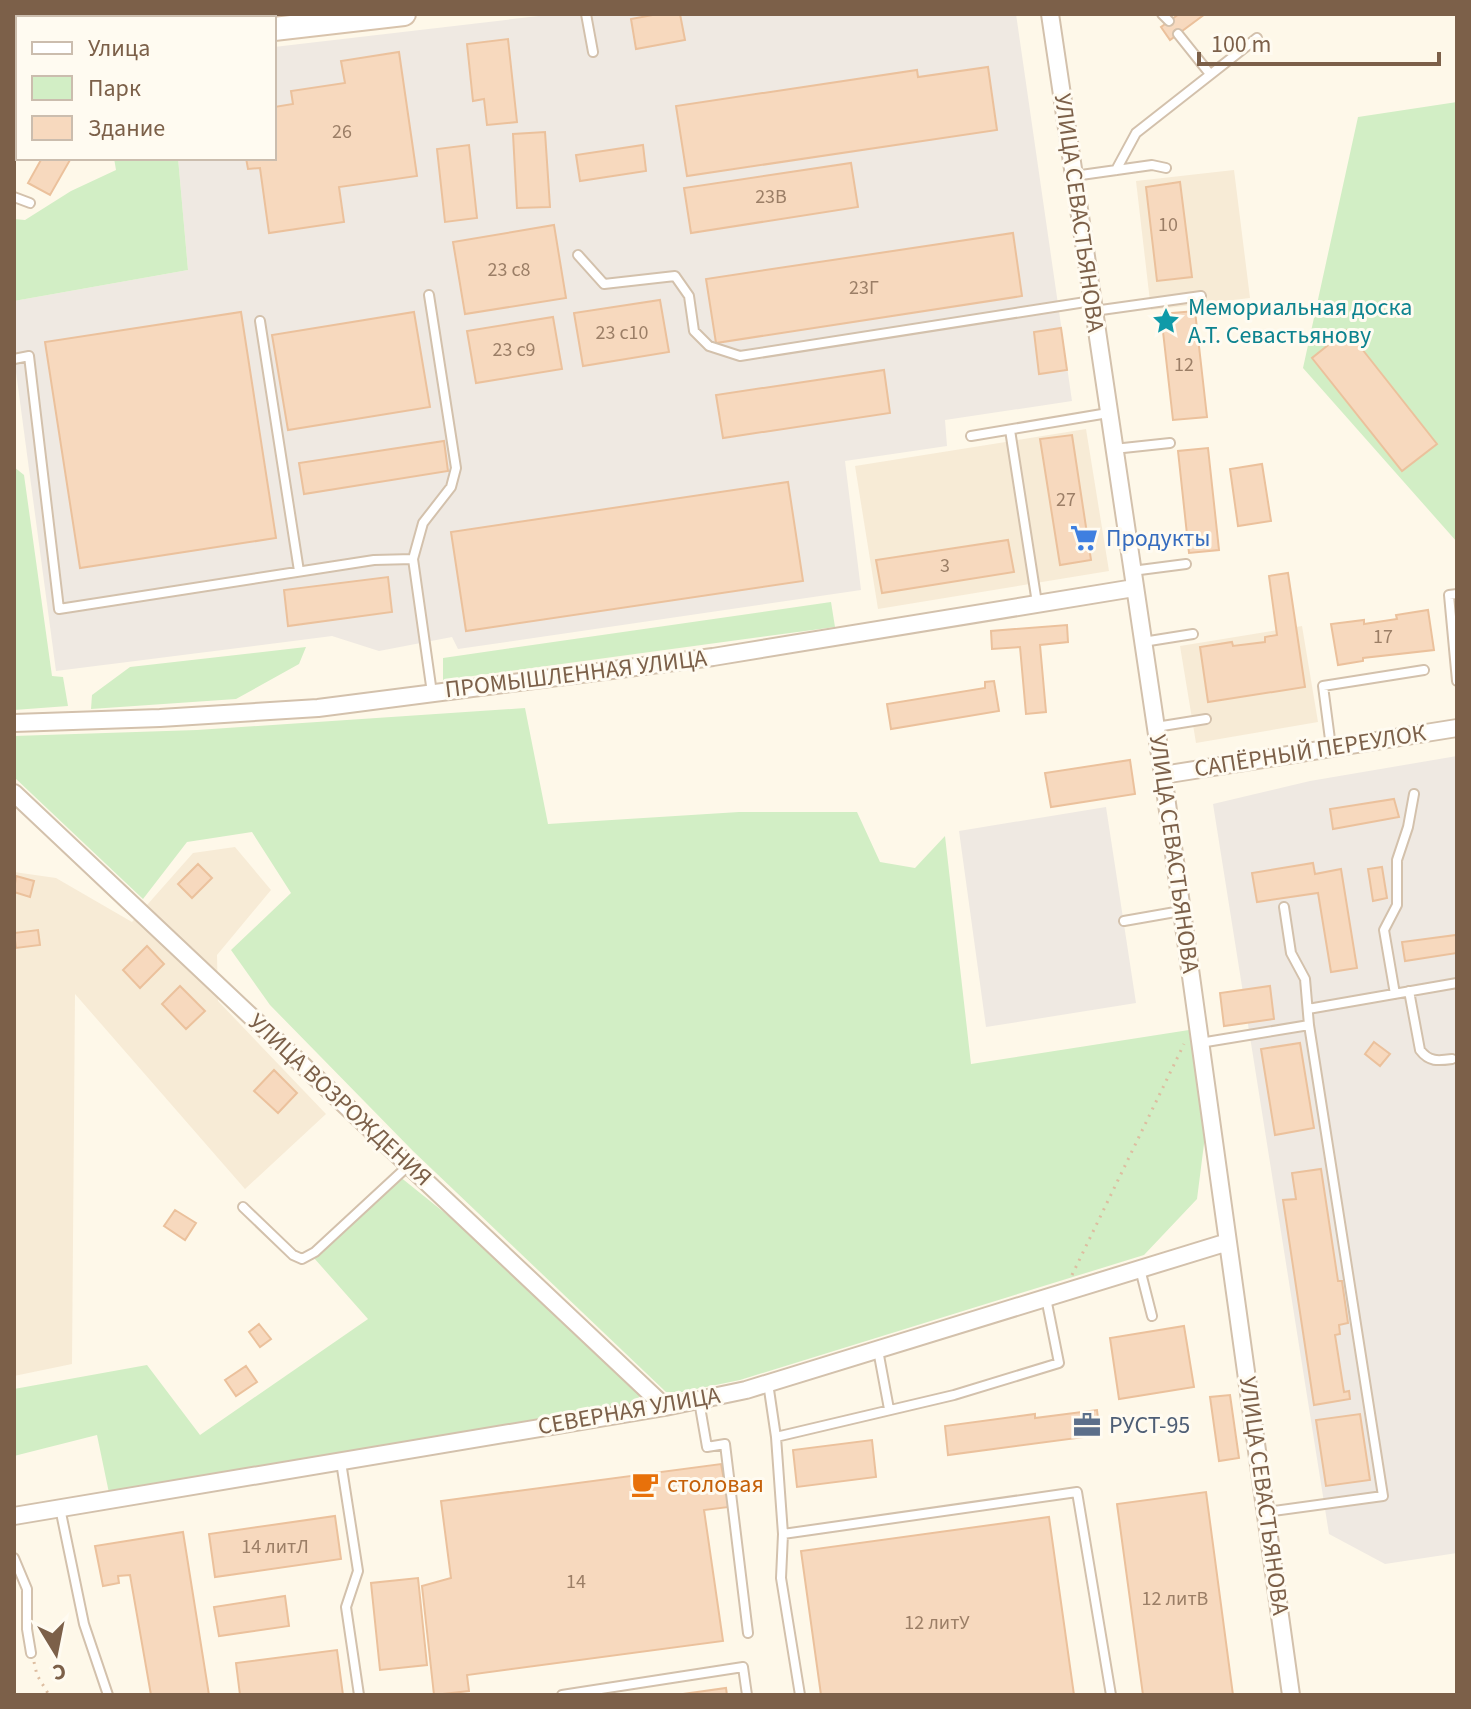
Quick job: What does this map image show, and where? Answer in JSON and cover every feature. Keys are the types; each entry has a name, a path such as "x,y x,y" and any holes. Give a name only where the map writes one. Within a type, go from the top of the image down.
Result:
{"street":[{"path":"276,29 342,18 404,14"},
{"name":"УЛИЦА СЕВАСТЬЯНОВА","path":"1050,14 1163,775 1291,1695"},
{"name":"ПРОМЫШЛЕННАЯ УЛИЦА","path":"14,723 302,709 432,693 713,657 1037,603 1133,580"},
{"name":"САПЁРНЫЙ ПЕРЕУЛОК","path":"1163,775 1457,728"},
{"name":"УЛИЦА ВОЗРОЖДЕНИЯ","path":"14,793 665,1407"},
{"name":"СЕВЕРНАЯ УЛИЦА","path":"14,1516 699,1400 768,1383 1228,1242"}],"lane":[{"path":"586,14 593,52"},
{"path":"1178,34 1210,74"},
{"path":"1116,170 1136,133 1257,38"},
{"path":"1074,176 1152,165 1166,168"},
{"path":"14,197 30,203"},
{"path":"578,255 604,284 675,276 689,296 694,331 709,346 740,356 1093,306 1201,296"},
{"path":"429,295 456,468 451,487 423,523 413,559 432,693"},
{"path":"260,321 299,571"},
{"path":"14,359 29,356 59,609 374,560 413,559"},
{"path":"971,436 1108,413"},
{"path":"1010,430 1037,603"},
{"path":"1114,449 1170,443"},
{"path":"1133,580 1186,564"},
{"path":"1457,594 1449,595 1457,681"},
{"path":"1142,642 1193,634"},
{"path":"1331,748 1323,686 1424,670"},
{"path":"1156,727 1206,719"},
{"path":"1395,994 1384,930 1397,905 1397,860 1408,827 1414,794"},
{"path":"1266,1512 1383,1496 1309,1025 1305,979 1291,953 1284,907"},
{"path":"1124,921 1182,911"},
{"path":"1308,1009 1457,983"},
{"path":"1409,991 1420,1050 1426,1058 1438,1062 1452,1059"},
{"path":"1200,1036 1309,1025"},
{"path":"243,1207 293,1255 302,1259 315,1252 409,1165"},
{"path":"1140,1269 1152,1316"},
{"path":"776,1437 954,1395 1059,1363 1046,1298"},
{"path":"878,1350 889,1409"},
{"path":"768,1383 776,1437 783,1534 781,1578 800,1695"},
{"path":"699,1400 707,1447 725,1444 748,1633"},
{"path":"341,1461 358,1571 346,1607 359,1695"},
{"path":"783,1534 1077,1492 1111,1695"},
{"path":"60,1508 84,1624 108,1695"},
{"path":"14,1558 27,1589 27,1629 31,1653"},
{"path":"562,1695 743,1667 747,1695"}],"path":[{"path":"1063,1292 1186,1041 1200,1036"},
{"path":"31,1653 37,1675 49,1695"}],"shaded area":[{"path":"556,14 1016,14 1072,401 945,420 947,446 845,461 861,590 458,649 452,637 379,651 332,636 56,671 14,357 14,301 188,270 178,160 276,160 276,47"},
{"path":"1234,170 1250,298 1151,310 1136,181"},
{"path":"1086,429 1109,571 878,609 855,466"},
{"path":"1302,626 1318,722 1196,743 1180,646"},
{"path":"1457,756 1457,1553 1385,1564 1329,1534 1213,804 1310,781"},
{"path":"1106,807 1136,1003 986,1027 959,831"},
{"path":"235,847 271,890 217,955 218,1001 326,1114 245,1189 75,994 72,1364 14,1376 14,872 56,878 132,922 193,853"}],"green space":[{"path":"1457,102 1457,542 1303,368 1358,117"},
{"path":"114,160 178,160 188,270 14,301 14,219 25,220 71,191 116,170"},
{"path":"14,467 24,475 52,676 63,677 68,706 14,710"},
{"path":"831,602 835,627 443,680 443,658"},
{"path":"306,647 299,664 236,699 91,709 92,695 130,667"},
{"path":"525,708 548,824 739,812 857,812 880,862 915,868 945,836 971,1064 1189,1030 1205,1136 1197,1199 1144,1255 740,1380 682,1392 666,1392 413,1151 270,1005 231,950 291,893 252,832 187,842 143,899 14,777 14,736 197,730"},
{"path":"394,1172 471,1234 640,1396 635,1402 109,1493 97,1435 14,1456 14,1389 147,1365 200,1435 368,1319 314,1258"}],"building":[{"path":"680,14 685,40 636,49 631,19"},
{"path":"1179,14 1205,14 1170,40 1161,27"},
{"path":"508,39 517,122 487,125 484,99 473,101 467,44"},
{"path":"399,52 417,176 339,187 344,222 269,233 260,168 248,169 246,160 276,160 276,107 293,104 291,91 345,83 341,61"},
{"path":"988,67 997,130 687,176 676,106 917,70 918,77"},
{"path":"16,79 14,155 14,84"},
{"path":"545,132 550,207 517,208 513,134"},
{"path":"469,145 477,218 445,222 437,149"},
{"path":"643,145 646,171 580,181 576,155"},
{"path":"41,160 70,160 50,195 28,183"},
{"path":"851,163 858,207 691,233 684,188"},
{"path":"1180,182 1192,277 1157,281 1146,187"},
{"path":"554,225 566,298 465,314 453,242"},
{"path":"1013,233 1022,296 716,343 706,279"},
{"path":"660,300 669,352 583,366 574,313"},
{"path":"1195,311 1207,417 1173,420 1161,314"},
{"path":"241,312 276,538 80,568 45,342"},
{"path":"414,312 430,407 288,430 272,335"},
{"path":"553,317 562,369 476,383 467,331"},
{"path":"1061,328 1067,370 1039,374 1034,332"},
{"path":"1347,330 1437,444 1402,471 1312,358"},
{"path":"884,370 890,413 723,438 716,395"},
{"path":"1072,435 1091,560 1060,565 1040,439"},
{"path":"444,441 448,471 304,494 299,463"},
{"path":"1208,448 1219,550 1189,553 1178,451"},
{"path":"1262,464 1271,521 1238,526 1230,469"},
{"path":"788,482 803,581 466,631 451,532"},
{"path":"1008,540 1014,572 882,593 876,560"},
{"path":"1288,573 1305,687 1208,702 1200,647 1232,642 1233,646 1265,642 1265,637 1277,635 1269,576"},
{"path":"388,577 392,612 288,626 284,590"},
{"path":"1428,610 1434,650 1363,658 1363,661 1338,665 1331,624 1364,620 1364,624"},
{"path":"1067,625 1068,642 1040,645 1046,712 1026,714 1020,647 992,649 991,631"},
{"path":"994,681 999,711 891,729 887,704 985,688 985,682"},
{"path":"1130,760 1135,794 1051,807 1045,773"},
{"path":"1394,799 1399,817 1333,829 1330,809"},
{"path":"1313,863 1315,874 1341,869 1357,968 1331,972 1318,893 1257,902 1252,873"},
{"path":"198,864 212,878 192,898 178,884"},
{"path":"1382,867 1387,898 1373,901 1368,869"},
{"path":"16,876 34,881 30,897 14,892"},
{"path":"38,930 40,945 16,948 14,933"},
{"path":"1456,935 1457,953 1405,961 1402,942"},
{"path":"147,946 164,964 140,988 123,970"},
{"path":"180,986 205,1011 186,1029 162,1004"},
{"path":"1270,986 1274,1019 1224,1026 1220,993"},
{"path":"1374,1042 1390,1054 1380,1066 1365,1054"},
{"path":"1300,1043 1314,1128 1275,1135 1261,1049"},
{"path":"274,1070 297,1093 278,1113 254,1091"},
{"path":"1321,1169 1338,1281 1342,1281 1348,1323 1339,1325 1340,1334 1335,1335 1344,1392 1349,1391 1350,1399 1314,1405 1283,1200 1296,1199 1292,1173"},
{"path":"175,1210 196,1223 185,1240 164,1226"},
{"path":"259,1324 271,1339 260,1347 249,1332"},
{"path":"1184,1326 1194,1387 1119,1399 1110,1338"},
{"path":"246,1366 257,1382 236,1396 225,1380"},
{"path":"1230,1395 1239,1458 1219,1461 1210,1397"},
{"path":"1097,1410 1100,1435 948,1455 945,1426 1035,1414 1035,1418"},
{"path":"1360,1414 1370,1480 1326,1486 1316,1420"},
{"path":"872,1440 876,1477 797,1487 793,1450"},
{"path":"721,1464 729,1507 704,1510 723,1641 467,1675 469,1691 434,1695 422,1586 451,1578 441,1501"},
{"path":"1206,1492 1233,1695 1143,1695 1117,1504"},
{"path":"335,1516 341,1559 215,1577 209,1534"},
{"path":"1049,1517 1074,1695 821,1695 801,1551"},
{"path":"183,1532 209,1695 151,1695 130,1575 118,1576 119,1583 103,1586 95,1546"},
{"path":"418,1578 427,1665 380,1670 371,1583"},
{"path":"285,1596 289,1626 219,1636 214,1607"},
{"path":"337,1650 343,1695 240,1695 236,1663"},
{"path":"726,1688 727,1695 676,1695"}],"place":[{"name":"Мемориальная доска А.Т. Севастьянову","path":"1166,321"},
{"name":"Продукты","path":"1084,538"},
{"name":"РУСТ-95","path":"1087,1425"},
{"name":"столовая","path":"645,1484"}]}
